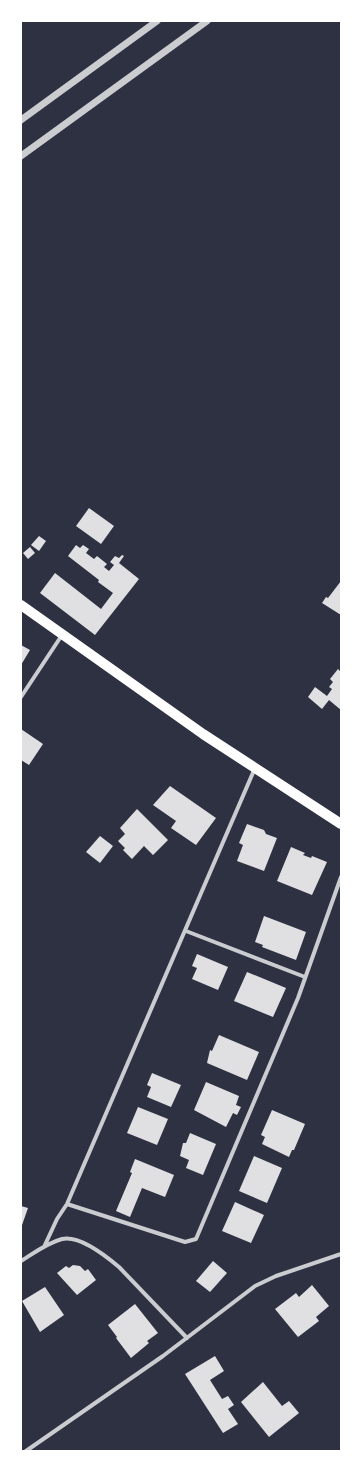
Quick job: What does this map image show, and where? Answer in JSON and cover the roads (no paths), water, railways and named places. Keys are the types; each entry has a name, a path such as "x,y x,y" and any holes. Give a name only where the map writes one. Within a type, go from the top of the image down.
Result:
{"main road":[{"path":"21,606 133,685 255,768 341,824"}],"street":[{"path":"21,120 157,21"},
{"path":"21,156 207,21"},
{"path":"21,697 62,635"},
{"path":"44,1247 56,1219 67,1204 255,768"},
{"path":"67,1204 185,1242 196,1240 298,998 341,877"},
{"path":"186,931 305,977"},
{"path":"21,1261 44,1247 63,1239 75,1239 106,1256 119,1267 187,1338"},
{"path":"26,1451 187,1338 255,1286 276,1276 341,1254"}]}
